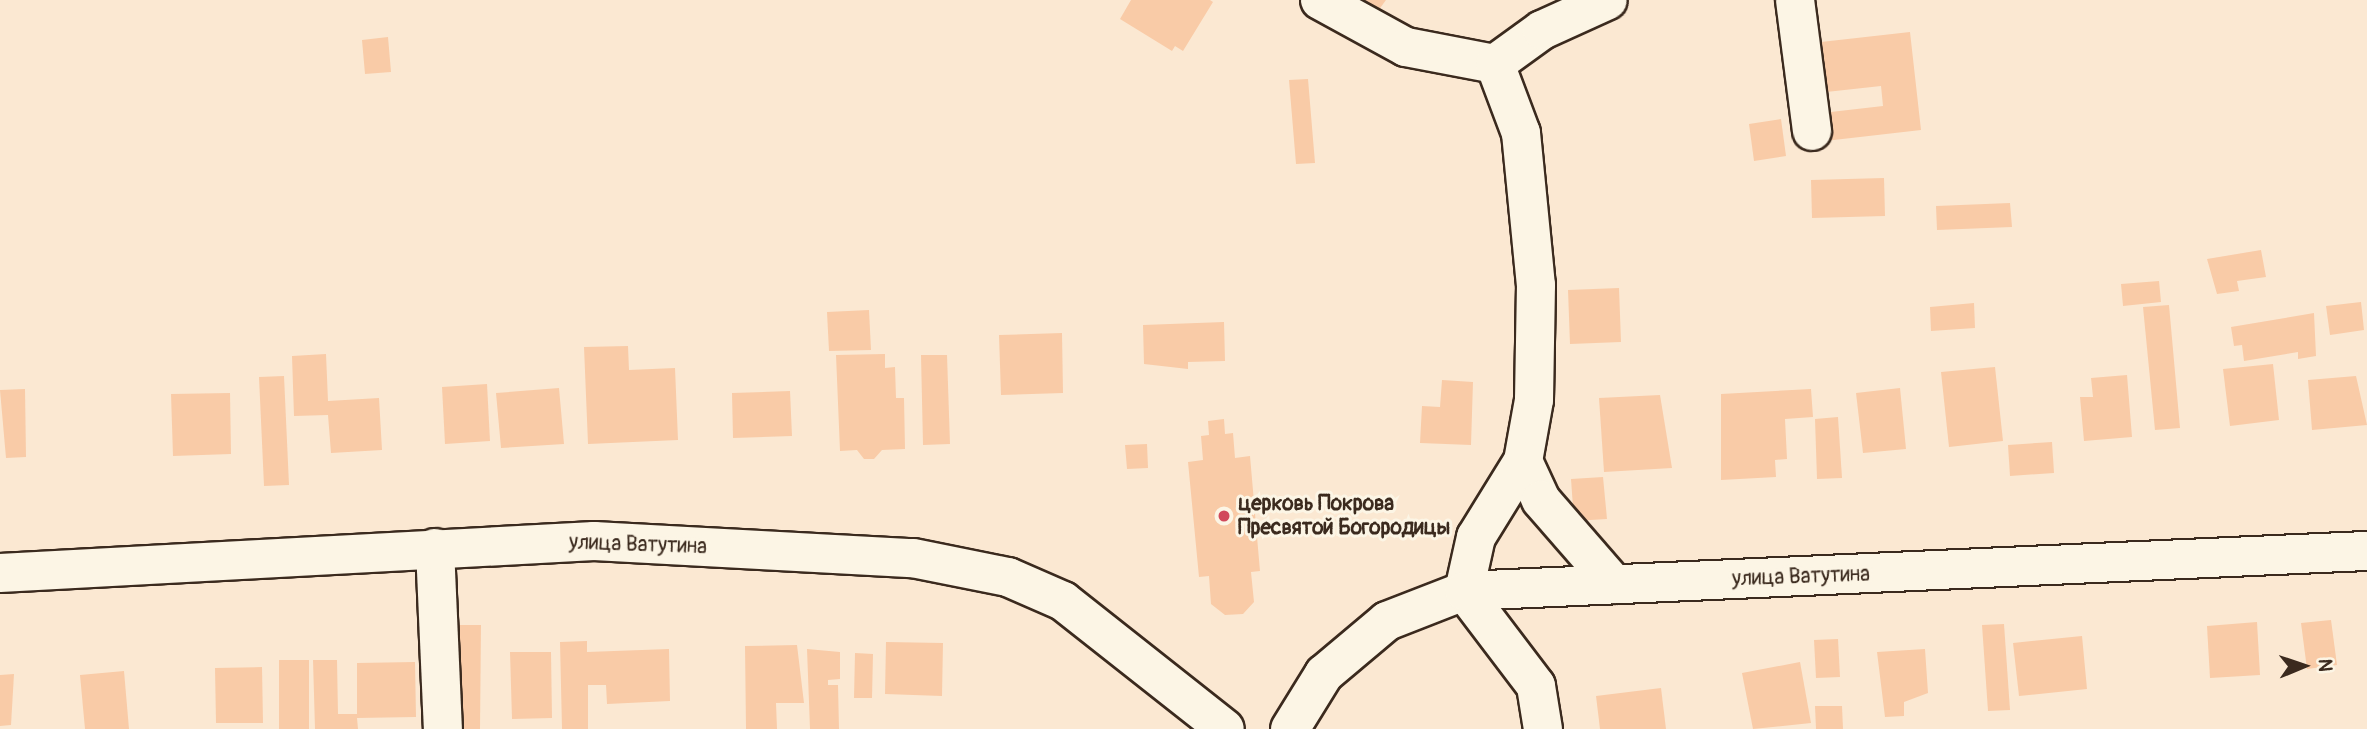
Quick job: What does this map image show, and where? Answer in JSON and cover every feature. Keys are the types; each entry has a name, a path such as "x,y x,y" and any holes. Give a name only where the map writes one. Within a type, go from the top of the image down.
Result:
{"street":[{"path":"1320,0 1406,47 1496,64 1542,30 1608,0"},
{"path":"1795,0 1812,131"},
{"path":"1496,64 1521,134 1536,285 1534,400 1523,461 1476,537 1464,591 1536,686 1543,729"},
{"path":"1523,461 1541,500 1614,584"},
{"name":"улица Ватутина","path":"0,573 223,565 435,548 622,542 913,558 1008,577 1063,601 1225,729"},
{"path":"435,548 443,729"},
{"name":"улица Ватутина","path":"1290,729 1324,674 1387,621 1464,591 2367,551"}],"building":[{"path":"1131,0 1213,2 1183,51 1175,46 1172,51 1120,19"},
{"path":"1362,0 1386,0 1378,11"},
{"path":"1910,32 1921,130 1825,141 1822,113 1883,106 1881,86 1817,93 1812,43"},
{"path":"388,37 391,72 365,74 362,40"},
{"path":"1308,79 1315,163 1296,164 1289,80"},
{"path":"1781,119 1786,156 1754,161 1749,124"},
{"path":"1884,178 1885,216 1812,218 1811,180"},
{"path":"2010,203 2012,227 1937,230 1936,206"},
{"path":"2261,250 2266,277 2237,281 2239,291 2217,294 2207,259"},
{"path":"2159,281 2161,302 2123,306 2121,284"},
{"path":"1619,288 1621,342 1570,344 1568,290"},
{"path":"2361,302 2364,330 2330,335 2326,306"},
{"path":"1974,303 1975,328 1931,331 1930,307"},
{"path":"2169,305 2180,428 2155,430 2143,307"},
{"path":"869,310 871,350 829,351 827,312"},
{"path":"2314,313 2316,356 2298,359 2298,352 2244,361 2242,345 2234,346 2231,327"},
{"path":"1224,322 1225,361 1188,362 1188,369 1144,364 1143,325"},
{"path":"1062,333 1063,393 1001,395 999,335"},
{"path":"628,346 629,370 675,368 678,440 588,444 584,347"},
{"path":"326,354 328,401 379,398 382,450 331,453 328,415 294,416 292,356"},
{"path":"885,354 885,368 895,367 896,398 904,398 905,449 882,450 874,459 864,459 857,450 840,451 836,355"},
{"path":"921,355 947,355 950,444 923,445"},
{"path":"2273,364 2279,420 2230,426 2223,369"},
{"path":"1995,367 2003,441 1949,447 1941,372"},
{"path":"2127,375 2132,437 2084,441 2080,397 2093,397 2091,378"},
{"path":"284,376 289,485 264,486 259,377"},
{"path":"2356,376 2367,425 2312,430 2308,380"},
{"path":"1442,380 1473,382 1471,445 1420,443 1422,406 1440,407"},
{"path":"487,384 490,441 445,444 442,387"},
{"path":"559,388 564,444 501,448 496,393"},
{"path":"1900,388 1906,449 1863,453 1856,393"},
{"path":"25,389 26,457 6,458 0,390"},
{"path":"1811,389 1813,417 1785,419 1787,459 1775,460 1776,477 1721,480 1721,394"},
{"path":"790,391 792,436 733,438 732,393"},
{"path":"230,393 231,454 173,456 171,394"},
{"path":"1660,395 1672,468 1604,472 1599,398"},
{"path":"1838,417 1842,478 1817,479 1815,419"},
{"name":"церковь Покрова Пресвятой Богородицы","path":"1224,419 1225,434 1233,433 1235,458 1250,456 1260,571 1251,572 1254,602 1243,614 1225,615 1211,604 1209,576 1199,577 1188,462 1203,460 1201,436 1209,435 1208,421"},
{"path":"2052,442 2054,473 2010,476 2008,445"},
{"path":"1147,444 1148,468 1127,469 1125,445"},
{"path":"1603,477 1607,519 1574,521 1571,479"},
{"path":"2331,620 2337,665 2307,669 2301,623"},
{"path":"2257,622 2260,675 2210,678 2207,626"},
{"path":"2004,624 2010,710 1988,711 1982,625"},
{"path":"458,625 481,625 480,729 456,729"},
{"path":"2082,636 2087,689 2019,696 2013,643"},
{"path":"1838,639 1840,677 1816,678 1814,640"},
{"path":"587,641 587,652 669,649 670,701 607,704 606,685 588,685 588,729 562,729 560,642"},
{"path":"886,642 943,643 942,696 885,694"},
{"path":"797,645 804,703 776,703 777,729 746,729 745,646"},
{"path":"807,649 840,652 840,679 828,680 828,685 838,685 839,729 810,729"},
{"path":"1925,649 1928,693 1904,702 1904,716 1885,717 1877,652"},
{"path":"510,652 551,652 552,718 512,719"},
{"path":"855,653 873,654 872,698 854,698"},
{"path":"279,660 309,660 309,729 279,729"},
{"path":"313,660 337,660 338,714 357,714 357,663 415,662 416,717 357,718 358,729 315,729"},
{"path":"1800,662 1811,723 1753,729 1742,673"},
{"path":"262,667 263,723 216,723 215,668"},
{"path":"124,671 129,729 85,729 80,675"},
{"path":"14,674 11,725 0,726 0,675"},
{"path":"1661,688 1666,729 1600,729 1596,696"},
{"path":"1815,706 1842,706 1843,729 1816,729"}],"place":[{"name":"церковь Покрова Пресвятой Богородицы","path":"1224,516"}]}
